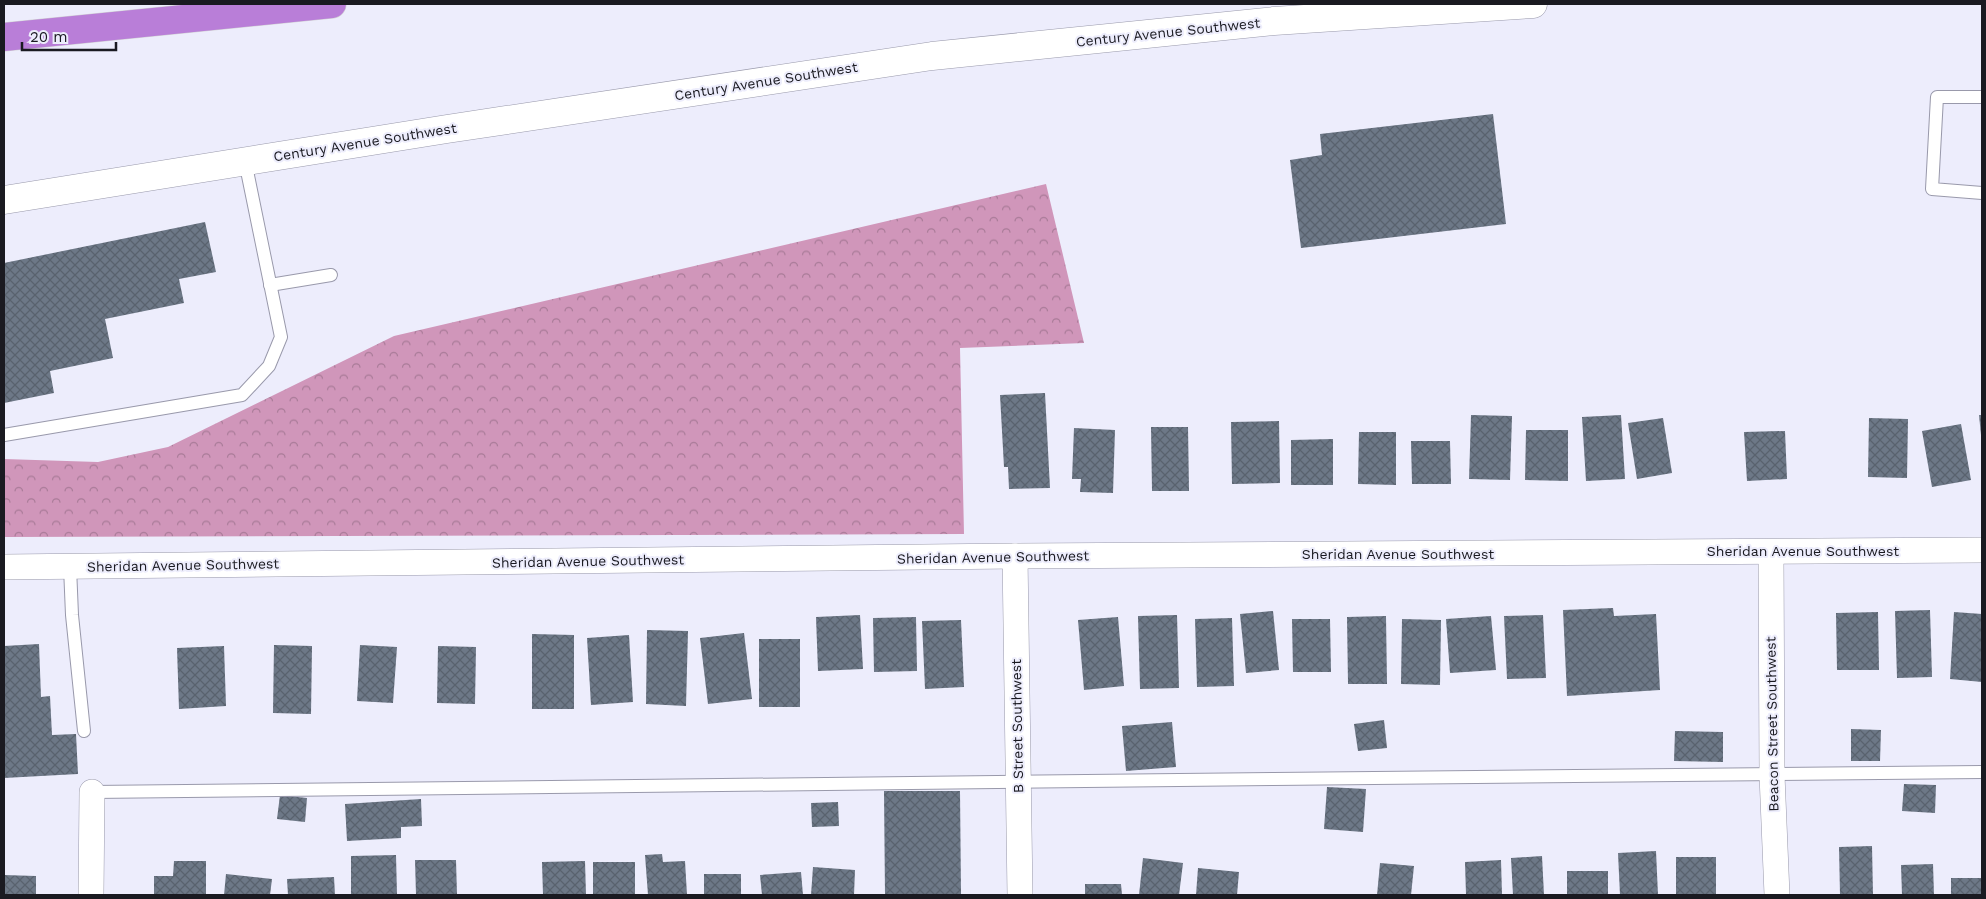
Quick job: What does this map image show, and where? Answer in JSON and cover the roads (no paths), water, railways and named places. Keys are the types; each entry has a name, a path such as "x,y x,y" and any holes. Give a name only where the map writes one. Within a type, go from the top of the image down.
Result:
{"highway":[{"path":"4,37 332,4"}],"street":[{"name":"Century Avenue Southwest","path":"4,200 245,161 932,56 1274,21 1533,4"},
{"name":"Sheridan Avenue Southwest","path":"4,567 1015,556 1982,550"},
{"name":"Beacon Street Southwest","path":"1771,552 1772,775 1777,895"},
{"name":"B Street Southwest","path":"1015,556 1020,895"},
{"path":"91,895 92,792"}],"lane":[{"path":"1982,97 1937,97 1932,188 1982,193"},
{"path":"4,435 242,395 269,366 281,337 245,161"},
{"path":"270,285 331,275"},
{"path":"70,566 72,615 84,731"},
{"path":"92,792 538,785 1982,772"}]}
